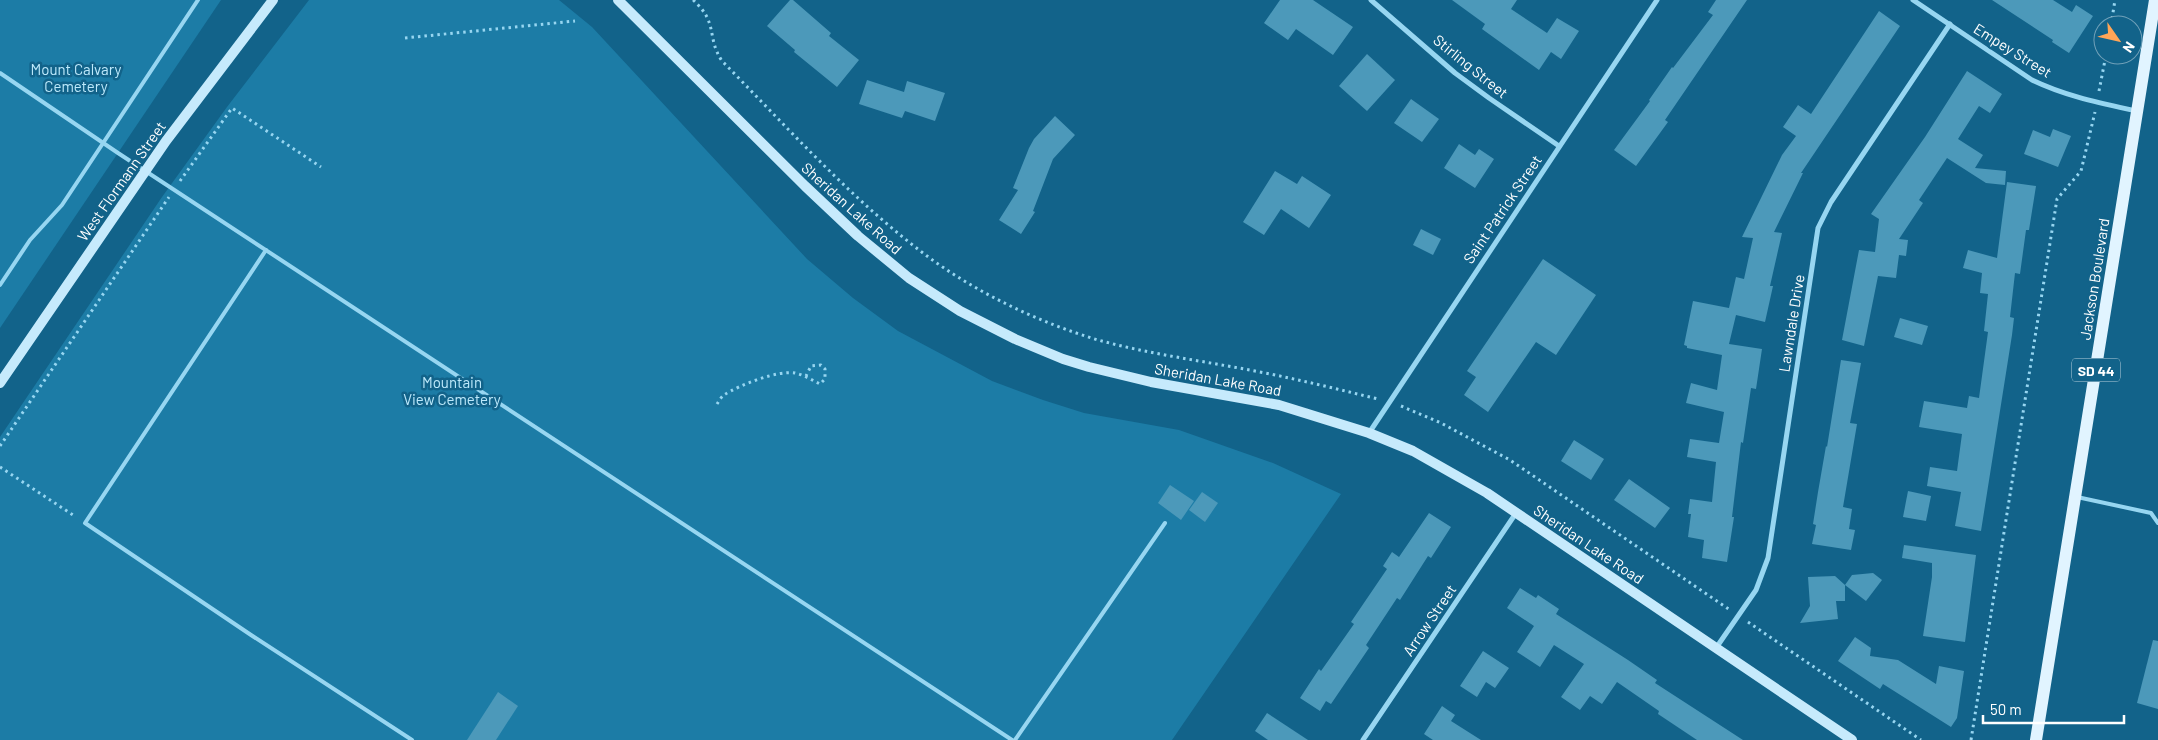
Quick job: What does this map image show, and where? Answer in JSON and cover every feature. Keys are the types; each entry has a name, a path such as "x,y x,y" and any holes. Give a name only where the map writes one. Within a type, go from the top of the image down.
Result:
{"main road":[{"name":"West Flormann Street","path":"0,383 146,170 273,0"},
{"name":"Sheridan Lake Road","path":"618,0 804,186 858,236 909,278 960,311 1038,349 1089,367 1150,382 1279,404 1369,432 1435,462 1516,513 1852,740"},
{"name":"Jackson Boulevard","path":"2036,740 2155,0"}],"street":[{"name":"Stirling Street","path":"1371,0 1455,73 1559,146"},
{"name":"Saint Patrick Street","path":"1369,432 1656,0"},
{"name":"Empey Street","path":"1914,0 2032,80 2059,92 2097,103 2137,111"},
{"name":"Lawndale Drive","path":"1716,648 1756,590 1768,558 1818,228 1831,202 1950,24"},
{"name":"Arrow Street","path":"1363,740 1516,513"}],"lane":[{"path":"0,285 30,240 62,205 198,0"},
{"path":"0,73 266,250 1014,740 1165,523"},
{"path":"266,250 85,523 251,635 412,740"},
{"path":"2076,497 2151,513 2158,523"}],"path":[{"path":"693,0 710,20 714,44 722,61 825,165 877,214 926,255 974,286 1027,312 1097,340 1156,354 1319,384 1389,402 1441,422 1510,460 1921,740"},
{"path":"2113,15 2115,0"},
{"path":"406,38 576,21"},
{"path":"1971,740 2056,199 2081,170 2104,65"},
{"path":"0,446 174,189 232,108 320,167"},
{"path":"717,404 722,395 769,376 793,372 806,376 820,384 825,379 825,368 816,364 811,366 806,376"},
{"path":"0,467 85,523"}],"green space":[{"name":"Mount Calvary Cemetery","path":"0,0 221,0 0,328"},
{"name":"Mountain View Cemetery","path":"309,0 559,0 592,27 807,259 853,298 898,331 992,381 1043,400 1084,413 1179,430 1273,463 1341,494 1172,740 0,740 0,437 162,197 227,107"}],"building":[{"path":"790,0 793,0 831,33 829,36 859,60 837,87 794,52 795,50 767,26"},
{"path":"1280,0 1313,0 1353,27 1333,55 1296,29 1288,40 1264,23"},
{"path":"1452,0 1517,0 1511,9 1547,33 1557,18 1579,31 1561,59 1551,52 1539,70 1482,29 1485,24"},
{"path":"1716,0 1747,0 1665,120 1668,122 1636,166 1614,150 1672,67 1713,15 1708,12"},
{"path":"1992,0 2053,0 2072,12 2076,5 2093,16 2069,53 2052,42 2053,40"},
{"path":"1879,11 1900,26 1801,173 1803,173 1774,232 1782,233 1770,286 1773,286 1765,322 1736,315 1729,344 1762,349 1756,389 1751,388 1743,443 1741,442 1732,517 1734,517 1727,562 1702,558 1704,540 1688,537 1691,514 1688,514 1690,499 1712,502 1716,462 1687,457 1690,439 1719,443 1724,412 1686,403 1691,383 1717,390 1722,355 1687,348 1684,345 1693,301 1729,308 1736,277 1744,279 1753,238 1742,237 1782,155 1796,136 1783,127 1798,105 1811,114"},
{"path":"1367,54 1395,80 1367,111 1339,86"},
{"path":"1967,71 2002,94 1990,113 1979,106 1958,139 1983,155 1975,168 2006,171 2005,185 1986,183 1947,158 1919,200 1923,203 1899,239 1908,240 1906,256 1899,255 1896,278 1878,276 1864,346 1842,340 1859,250 1875,252 1879,219 1871,214 1925,137"},
{"path":"867,80 904,92 907,81 945,93 935,121 905,111 902,118 859,104"},
{"path":"1411,99 1439,119 1422,142 1394,123"},
{"path":"1055,116 1075,135 1053,159 1033,211 1035,212 1021,234 999,220 1018,190 1013,188 1029,148 1034,139"},
{"path":"2053,129 2071,136 2058,167 2024,154 2033,130 2050,137"},
{"path":"1459,144 1475,155 1479,149 1494,159 1475,188 1444,168"},
{"path":"1275,171 1297,184 1302,176 1331,195 1309,228 1281,209 1264,235 1243,222"},
{"path":"2007,182 2036,186 2029,230 2026,230 2020,274 2015,273 2010,317 2014,318 2012,335 1981,531 1955,526 1961,492 1927,486 1930,467 1957,471 1962,434 1919,427 1924,401 1967,408 1969,396 1979,398 1988,332 1984,331 1988,294 1980,293 1982,273 1963,268 1968,250 1997,258"},
{"path":"1421,229 1441,239 1433,255 1413,245"},
{"path":"1543,259 1596,295 1556,355 1536,342 1488,412 1464,395 1476,377 1467,371"},
{"path":"1900,318 1928,326 1922,345 1894,337"},
{"path":"1841,360 1861,363 1850,423 1857,424 1843,507 1852,509 1849,529 1855,530 1851,550 1812,544 1816,525 1813,524 1818,492"},
{"path":"1574,440 1604,459 1591,480 1561,461"},
{"path":"1629,479 1670,508 1655,528 1614,500"},
{"path":"1170,485 1194,501 1181,520 1158,503"},
{"path":"1908,491 1931,496 1926,521 1903,517"},
{"path":"1202,492 1218,503 1205,522 1189,510"},
{"path":"1429,513 1451,527 1431,558 1428,556 1400,600 1397,598 1366,645 1369,648 1331,704 1326,701 1320,711 1300,698 1319,669 1321,671 1354,624 1351,622 1387,569 1383,566 1392,552 1399,557"},
{"path":"1904,545 1976,555 1965,642 1923,636 1932,577 1932,563 1902,558"},
{"path":"1873,573 1882,580 1866,601 1845,585 1852,575"},
{"path":"1835,576 1845,585 1845,601 1836,601 1838,619 1800,623 1810,606 1808,577"},
{"path":"1520,588 1536,598 1538,595 1559,609 1556,614 1628,660 1657,680 1655,683 1743,740 1697,740 1658,714 1659,711 1617,682 1602,704 1590,696 1580,710 1561,697 1584,664 1554,645 1540,667 1517,652 1534,626 1507,608"},
{"path":"1855,637 1871,648 1870,656 1898,660 1936,684 1939,666 1964,671 1957,718 1951,727 1883,684 1880,689 1838,661"},
{"path":"2153,640 2158,641 2158,709 2137,703"},
{"path":"1483,651 1509,668 1495,688 1486,682 1477,697 1460,686"},
{"path":"498,692 518,706 496,740 467,740"},
{"path":"1442,706 1455,715 1451,721 1481,740 1433,740 1424,734"},
{"path":"1267,713 1308,740 1268,740 1255,731"}]}
